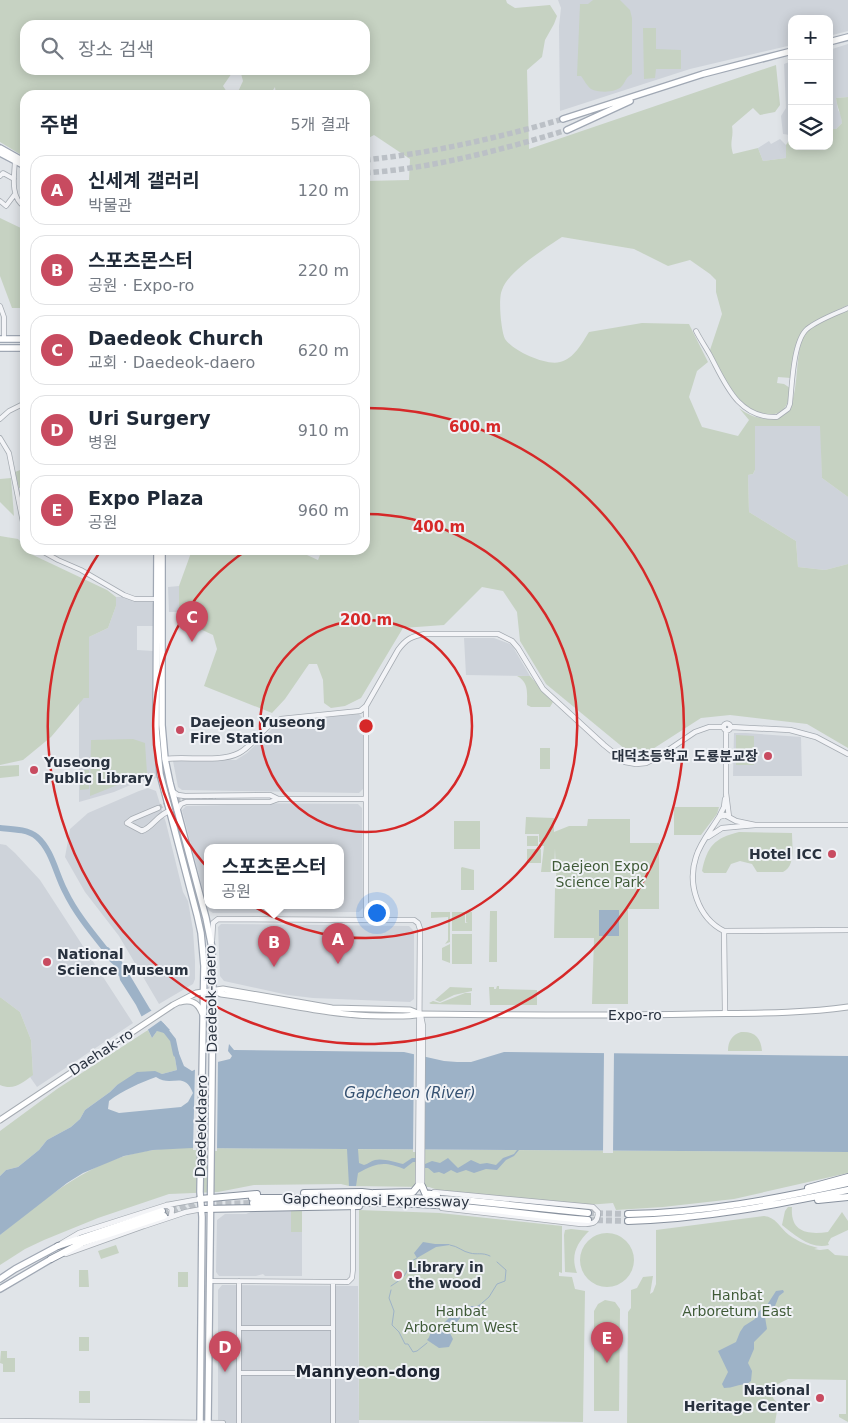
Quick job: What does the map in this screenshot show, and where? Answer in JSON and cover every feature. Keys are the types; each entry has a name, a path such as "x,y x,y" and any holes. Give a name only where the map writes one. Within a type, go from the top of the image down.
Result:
{"highway":[{"path":"848,1177 778,1197 749,1203 628,1217 696,1217 779,1204 848,1190"},
{"path":"833,1193 848,1183"},
{"path":"200,1196 251,1198 412,1192 420,1186 430,1194 463,1200"},
{"path":"372,1193 392,1198"},
{"path":"778,1197 833,1193 848,1197"},
{"path":"247,1208 242,1201 251,1198"},
{"name":"Gapcheondosi Expressway","path":"251,1198 463,1200 588,1217 410,1204 251,1198"},
{"path":"410,1204 425,1207"},
{"path":"202,1209 353,1206 467,1208"},
{"path":"58,1246 166,1212"},
{"path":"51,1259 82,1243 166,1212"}],"main road":[{"path":"833,41 848,38"},
{"path":"563,119 703,74 788,53"},
{"path":"567,130 652,90"},
{"path":"0,148 20,159"},
{"path":"0,153 20,164"},
{"path":"2,339 20,339"},
{"path":"0,348 20,348"},
{"name":"Daedeok-daero","path":"157,555 156,737 160,774 201,933 204,1001"},
{"name":"Daedeok-daero","path":"162,555 162,725 165,759 212,948 208,1423"},
{"name":"Expo-ro","path":"204,991 223,989 332,1008 410,1010 421,1014 634,1015 824,1010 848,1007"},
{"name":"Daehak-ro","path":"0,1120 172,1005 204,991"},
{"path":"172,1005 183,1001 194,1002 200,1008 202,1014"},
{"name":"Daedeokdaero","path":"200,1196 202,1014 204,1001"},
{"path":"200,1196 202,1209 200,1423"},
{"path":"0,1279 58,1246"},
{"path":"0,1289 19,1276 51,1259"}],"street":[{"path":"0,201 6,206 14,194 15,161"},
{"path":"0,176 3,173 14,179"},
{"path":"14,194 20,201"},
{"path":"0,306 2,339"},
{"path":"696,331 720,377 738,403 753,413 777,417 788,409 790,404 798,347 804,333 815,324 848,308"},
{"path":"0,419 9,411 20,406"},
{"path":"0,438 9,453 20,508"},
{"path":"49,555 81,570 129,597 157,599"},
{"path":"165,759 229,758 241,752 273,722 281,719 360,710 366,706 404,641 413,636 438,634 498,634 512,641 543,689 625,762 646,763 695,732 709,727 790,730 816,737 848,754"},
{"path":"366,706 366,920"},
{"path":"727,728 724,807 696,857 693,877 694,891 699,906 719,928 724,930 848,930"},
{"path":"172,791 178,795 214,799 366,799"},
{"path":"706,838 730,825 726,793"},
{"path":"177,810 180,804 186,802 214,799"},
{"path":"158,808 137,816 127,823 142,831 165,812 170,811"},
{"path":"718,818 722,815 755,825"},
{"path":"718,818 718,823 724,827 848,825"},
{"path":"212,948 213,923 218,919 411,920 418,924 420,932 421,1014 420,1186 433,1192 593,1207 598,1212 598,1216 594,1223 581,1224 441,1208"},
{"path":"724,930 726,1013"},
{"path":"166,1212 200,1196"},
{"path":"209,1281 348,1282 352,1278 353,1206"},
{"path":"166,1212 202,1209"},
{"path":"239,1281 240,1423"},
{"path":"333,1282 333,1423"},
{"path":"239,1328 333,1328"},
{"path":"239,1373 333,1373"},
{"path":"3,1422 224,1423"}],"shaded area":[{"path":"558,0 848,0 848,31 833,35 833,15 788,15 788,46 690,69 560,111 559,26 561,8"},
{"path":"848,44 848,97 836,98 842,123 836,129 833,129 833,49"},
{"path":"788,62 788,135 783,134 781,116 786,108 784,64"},
{"path":"780,139 786,145 786,158 763,161 758,148 769,141 771,144"},
{"path":"755,426 821,426 822,478 848,497 848,564 825,570 798,567 796,541 749,512 748,475 753,474 755,470"},
{"path":"179,586 179,612 169,612 168,587"},
{"path":"116,597 124,597 137,602 152,602 154,604 153,626 137,626 137,650 153,651 154,754 157,778 135,783 114,792 79,802 79,702 84,698 89,698 89,637 108,628 116,606"},
{"path":"464,638 494,638 510,644 530,676 466,675"},
{"path":"359,714 363,718 363,789 359,793 182,790 178,787 173,761 176,759 236,760 247,753 279,722"},
{"name":"대덕초등학교 도룡분교장","path":"734,733 801,737 802,776 733,776"},
{"name":"National Science Museum","path":"148,788 156,791 183,892 188,901 193,930 195,961 195,979 193,984 159,1004 119,936 85,892 65,857 70,829 88,813"},
{"path":"232,803 358,804 362,808 363,908 359,912 213,913 208,909 344,909 344,844 204,844 204,895 182,810 186,806 228,805"},
{"name":"National Science Museum","path":"0,844 6,845 15,853 40,880 133,1023 37,1087 30,1077 33,1074 31,1040 20,1012 0,997"},
{"path":"221,924 409,926 414,931 414,999 410,1002 313,998 288,995 224,981 220,976 218,927"},
{"path":"253,1211 302,1211 302,1276 265,1276 263,1274 256,1276 219,1276 216,1272 217,1220 225,1214 246,1214"},
{"path":"222,1285 358,1286 359,1423 218,1423 218,1290"}],"green space":[{"path":"0,0 506,0 507,3 515,8 550,5 557,16 545,40 542,57 527,70 529,149 776,65 780,105 775,112 760,115 753,108 732,126 731,146 733,154 758,148 763,161 786,158 786,145 788,142 788,150 833,150 833,129 836,129 842,123 836,98 848,97 848,305 811,324 804,330 796,347 791,378 778,377 777,383 784,384 790,388 787,404 781,411 775,414 762,414 749,408 733,395 725,383 710,350 722,314 716,292 716,280 690,260 668,266 634,249 562,237 512,275 502,290 500,307 504,335 509,344 530,357 554,363 569,358 589,332 642,323 689,324 708,362 697,371 689,397 702,427 738,436 749,420 739,408 752,416 767,419 780,418 788,411 793,400 798,358 805,334 813,326 848,310 848,497 822,478 820,426 755,426 755,470 753,474 748,475 749,512 796,541 798,567 825,570 848,564 848,748 807,724 730,715 701,718 645,754 631,754 546,684 520,641 517,612 503,591 482,587 444,625 403,628 361,698 345,706 331,708 324,703 323,680 317,664 309,664 285,699 272,713 204,686 217,649 213,635 179,619 179,586 190,555 307,555 318,560 320,555 370,555 370,181 409,180 410,159 374,135 370,137 370,90 275,90 275,87 273,90 239,90 243,81 241,75 370,75 370,20 20,20 20,75 231,75 223,86 226,90 20,90 20,154 0,142"},
{"path":"593,0 620,0 630,10 632,18 632,74 622,86 612,91 603,92 591,89 581,76 577,76 580,4 588,4"},
{"path":"643,28 656,28 656,49 681,50 681,69 656,69 655,78 644,79"},
{"path":"0,218 20,228 20,308 12,308 0,276"},
{"path":"20,470 19,488 15,472"},
{"path":"11,478 14,516 0,502 0,479"},
{"path":"0,536 18,539 20,541 20,555 33,555 107,590 116,597 116,606 108,628 89,637 89,698 84,698 51,737 23,760 0,765"},
{"path":"517,676 530,676 553,702 550,707 531,707 527,705 527,692 524,681"},
{"path":"736,735 754,736 754,765 736,765"},
{"path":"133,739 145,743 147,773 132,777 130,780 90,796 91,740"},
{"path":"540,748 550,748 550,769 540,769"},
{"path":"19,765 19,776 0,778 0,766"},
{"path":"80,770 89,770 89,789 80,790"},
{"path":"674,807 719,807 717,814 701,835 674,835"},
{"name":"Daejeon Expo Science Park","path":"526,817 554,818 554,832 569,826 587,826 588,819 630,819 630,843 659,843 659,909 628,909 628,1004 592,1004 594,938 554,938 555,848 554,872 541,872 544,846 541,846 541,842 539,842 539,834 525,834"},
{"path":"454,821 480,821 480,849 454,849"},
{"path":"739,832 792,833 792,860 790,865 783,872 757,872 752,864 740,861 731,864 726,873 704,873 702,871 706,856 713,845 723,837"},
{"path":"527,836 538,836 538,846 527,846"},
{"path":"527,849 541,849 541,863 527,863"},
{"path":"462,867 474,870 474,890 461,890"},
{"path":"490,911 497,911 497,962 489,962"},
{"path":"431,912 450,912 450,942 445,944 448,940 448,917 431,918"},
{"path":"452,912 465,912 465,923 468,922 466,922 466,912 472,912 472,931 452,931"},
{"path":"452,934 472,934 472,964 452,964"},
{"path":"450,944 450,963 442,960 442,948"},
{"path":"499,986 499,989 537,990 537,1005 490,1005 489,987 496,989"},
{"path":"450,987 472,988 472,991 454,995 440,1002 435,1000"},
{"path":"465,993 471,993 471,1005 429,1003 433,1001 440,1003"},
{"path":"0,997 20,1012 31,1040 33,1075 14,1087 0,1085"},
{"path":"148,1030 152,1038 157,1031 167,1032 173,1046 177,1070 162,1074 157,1073 117,1085 85,1110 80,1119 71,1127 47,1140 39,1150 18,1167 6,1170 0,1176 0,1131 57,1089"},
{"path":"741,1032 754,1034 759,1039 762,1051 728,1051 731,1039"},
{"path":"163,1149 848,1152 848,1173 734,1199 616,1210 613,1203 587,1205 441,1191 429,1187 349,1186 341,1184 254,1185 218,1192 169,1194 98,1218 44,1240 25,1249 0,1265 0,1235 71,1181 110,1161 131,1154"},
{"path":"788,1207 792,1207 794,1222 801,1230 813,1233 828,1232 842,1212 848,1221 848,1230 831,1238 828,1243 829,1245 810,1244 782,1225 785,1211"},
{"name":"Hanbat Arboretum West","path":"359,1210 440,1213 562,1226 562,1273 559,1272 559,1276 572,1277 575,1289 585,1291 583,1422 359,1420"},
{"path":"291,1211 302,1211 302,1232 291,1232"},
{"name":"Hanbat Arboretum East","path":"764,1216 775,1221 796,1240 818,1248 814,1249 828,1249 835,1255 848,1256 848,1422 839,1417 839,1414 846,1414 846,1380 788,1379 774,1386 773,1398 780,1406 775,1423 627,1423 628,1312 631,1308 631,1290 637,1288 643,1277 653,1276 650,1294 653,1292 656,1284 656,1230"},
{"path":"565,1230 589,1231 581,1240 576,1250 574,1261 577,1273 565,1272 564,1235"},
{"path":"607,1233 617,1235 626,1241 632,1250 634,1260 632,1270 626,1279 617,1285 607,1287 597,1285 588,1279 582,1270 580,1260 582,1250 588,1241 597,1235"},
{"path":"116,1245 119,1253 101,1259 98,1251"},
{"path":"79,1270 88,1270 89,1287 79,1287"},
{"path":"178,1272 188,1272 188,1287 178,1287"},
{"path":"605,1300 615,1302 620,1309 619,1411 594,1411 594,1311 598,1304"},
{"path":"79,1337 89,1337 89,1351 79,1351"},
{"path":"1,1351 7,1351 7,1358 15,1358 15,1372 3,1372 3,1364 0,1363"},
{"path":"79,1391 90,1391 90,1403 79,1403"}],"water":[{"path":"599,910 619,910 619,936 599,936"},
{"path":"108,947 119,957 150,1009 170,1030 164,1033 157,1031 152,1038 136,1005 120,980 119,975 114,970 116,971 116,967 103,954 101,948"},
{"name":"Gapcheon (River)","path":"229,1044 234,1050 404,1052 457,1062 471,1062 504,1052 848,1056 848,1152 519,1150 497,1170 486,1169 474,1173 466,1170 457,1173 451,1170 444,1174 434,1173 428,1168 422,1168 416,1162 413,1162 404,1169 381,1164 358,1173 356,1186 349,1186 347,1149 192,1148 153,1150 124,1156 83,1173 67,1183 0,1235 0,1176 6,1170 18,1167 39,1150 47,1140 71,1127 80,1119 85,1110 137,1072 155,1071 162,1074 177,1070 173,1046 176,1046 184,1066 192,1071 205,1065 230,1059 232,1056 228,1051","holes":["156,1077 167,1081 186,1082 193,1093 188,1102 181,1107 119,1113 108,1109 109,1101 114,1097","358,1149 516,1150 517,1150 514,1154 503,1158 496,1165 480,1164 471,1160 458,1168 448,1158 440,1163 432,1161 425,1164 416,1158 412,1158 403,1164 389,1160 374,1160 364,1165 359,1163"]},
{"path":"423,1242 450,1245 436,1247 417,1258 414,1253"},
{"path":"783,1290 784,1292 779,1296 775,1306 765,1317 767,1329 754,1342 754,1349 748,1363 752,1371 751,1381 747,1384 724,1388 722,1384 728,1372 718,1351 736,1342 744,1326 755,1319 759,1311 767,1305 776,1291"},
{"path":"482,1303 478,1309 465,1314 451,1327 450,1333 453,1339 449,1347 439,1348 427,1340 434,1325 444,1323 449,1318 463,1312 469,1306 477,1306"}],"pier":[{"path":"154,1009 163,1019 146,1031 139,1018"},
{"path":"604,1051 614,1051 613,1153 603,1153"},
{"path":"414,1052 426,1054 424,1152 413,1152"},
{"path":"218,1058 217,1151 193,1150 195,1067"}],"waterway":[{"path":"0,828 29,832 42,842 50,855 74,908 109,954"},
{"path":"162,1026 173,1040 176,1054"},
{"path":"450,1245 473,1254 490,1256"},
{"path":"391,1286 404,1277 410,1262 417,1258"},
{"path":"482,1303 489,1297 497,1284 505,1281 506,1270 497,1262"},
{"path":"391,1290 389,1298 394,1311 392,1325 413,1352 427,1343"}],"tunnel":[{"path":"370,159 465,144 563,119"},
{"path":"370,173 416,167 467,157 567,130"},
{"path":"158,808 179,800 216,799"},
{"path":"162,1211 199,1201"},
{"path":"164,1216 209,1204 253,1203"},
{"path":"588,1213 628,1214"},
{"path":"588,1220 628,1221"}],"place":[{"name":"Daedeok Church","path":"192,642"},
{"name":"Daejeon Yuseong Fire Station","path":"180,730"},
{"name":"대덕초등학교 도룡분교장","path":"768,756"},
{"name":"Yuseong Public Library","path":"34,770"},
{"name":"Hotel ICC","path":"832,854"},
{"name":"National Science Museum","path":"47,962"},
{"name":"신세계 갤러리","path":"338,964"},
{"name":"스포츠몬스터","path":"274,967"},
{"name":"Library in the wood","path":"398,1275"},
{"name":"Expo Plaza","path":"607,1363"},
{"name":"Uri Surgery","path":"225,1372"},
{"name":"National Heritage Center","path":"820,1398"}],"district":[{"name":"Mannyeon-dong","path":"368,1371"}]}
